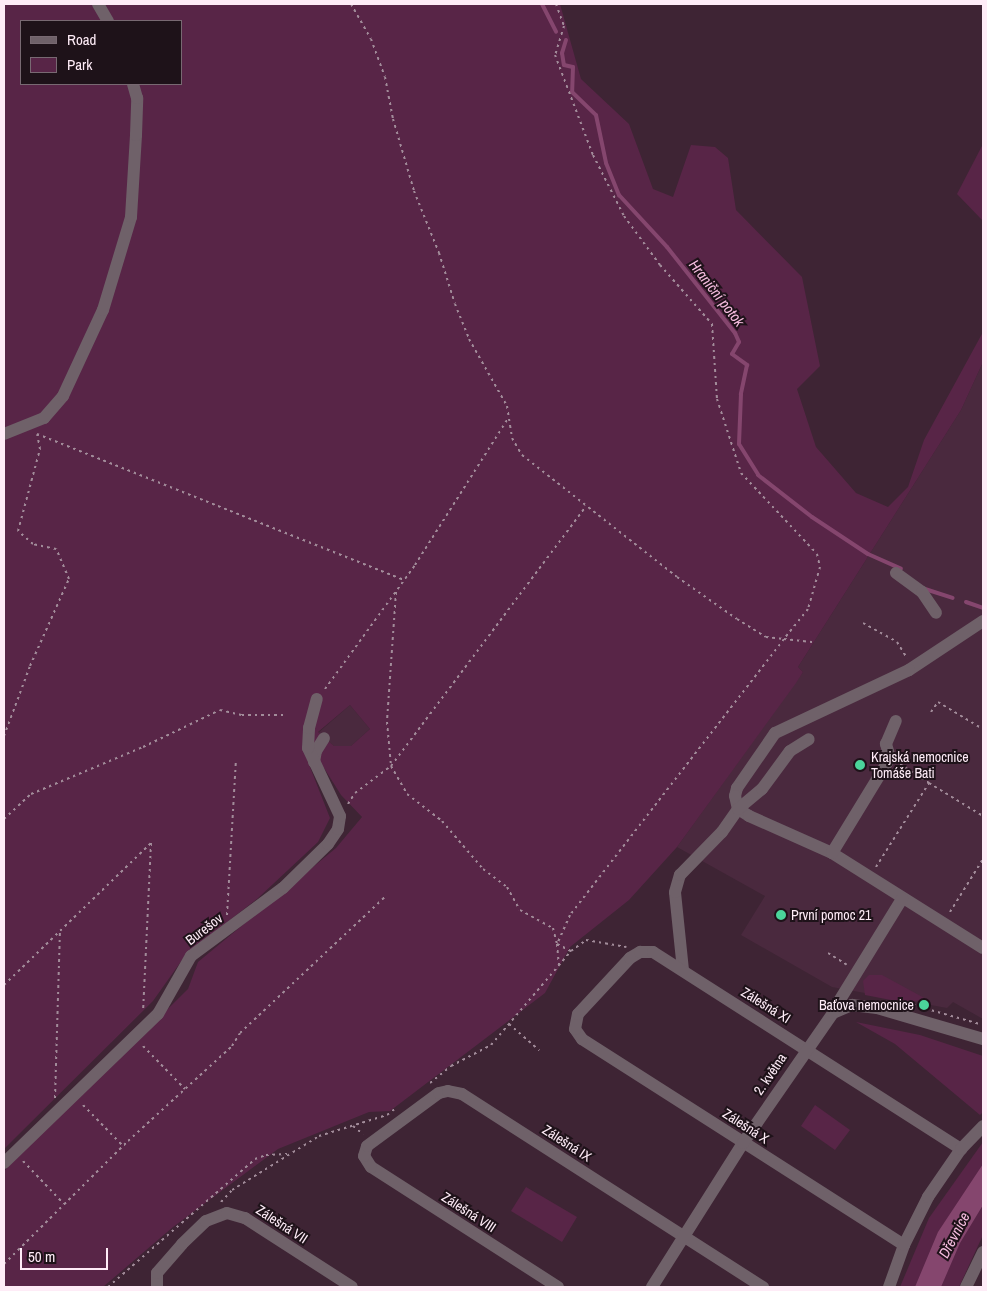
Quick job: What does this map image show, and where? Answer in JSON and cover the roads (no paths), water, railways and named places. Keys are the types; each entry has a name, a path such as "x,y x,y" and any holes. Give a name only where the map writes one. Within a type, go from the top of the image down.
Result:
{"street":[{"path":"98,4 107,20"},
{"path":"4,434 23,429 44,418 63,396 83,359 118,266 131,217 135,179 137,98 133,85"},
{"path":"896,573 922,592 936,613"},
{"path":"983,621 910,670 776,733 736,788 734,796 738,809 832,853 902,899 983,948"},
{"path":"314,762 308,748 309,728 317,699"},
{"path":"832,853 890,758 886,744 896,721"},
{"path":"314,762 316,750 324,738"},
{"path":"683,970 675,892 680,875 722,832 738,809 762,789 790,751 808,739"},
{"name":"Burešov","path":"4,1163 138,1033 171,996 191,956 283,888 328,844 338,829 340,816 314,762"},
{"path":"830,1016 902,899"},
{"name":"Zálešná XI","path":"574,1029 580,1010 630,958 640,952 656,953 961,1149"},
{"name":"2. května","path":"652,1287 743,1142 806,1048 830,1016 843,1007 862,1005 916,1017 983,1039"},
{"name":"Zálešná X","path":"574,1029 582,1039 904,1245"},
{"name":"Zálešná IX","path":"365,1160 367,1146 381,1133 435,1095 453,1091 466,1096 763,1287"},
{"path":"889,1287 904,1245 928,1197 961,1149 983,1126"},
{"name":"Zálešná VIII","path":"365,1160 558,1287"},
{"name":"Zálešná VII","path":"156,1283 182,1244 206,1221 223,1214 245,1218 352,1287"},
{"path":"966,1287 983,1252"}],"water":[{"name":"Dřevnice","path":"983,1164 983,1205 960,1243 941,1287 915,1287 938,1232"}],"waterway":[{"name":"Hraniční potok","path":"542,4 556,32"},
{"name":"Hraniční potok","path":"566,40 562,53 564,65 573,67 572,92 596,115 606,163 619,195 667,247 735,333 739,342 732,354 747,365 741,394 739,444 758,475 812,517 868,554 901,569"},
{"name":"Hraniční potok","path":"925,589 953,598"},
{"name":"Hraniční potok","path":"966,602 983,608"}],"place":[{"name":"Krajská nemocnice Tomáše Bati","path":"860,765"},
{"name":"První pomoc 21","path":"781,915"},
{"name":"Baťova nemocnice","path":"924,1005"}]}
